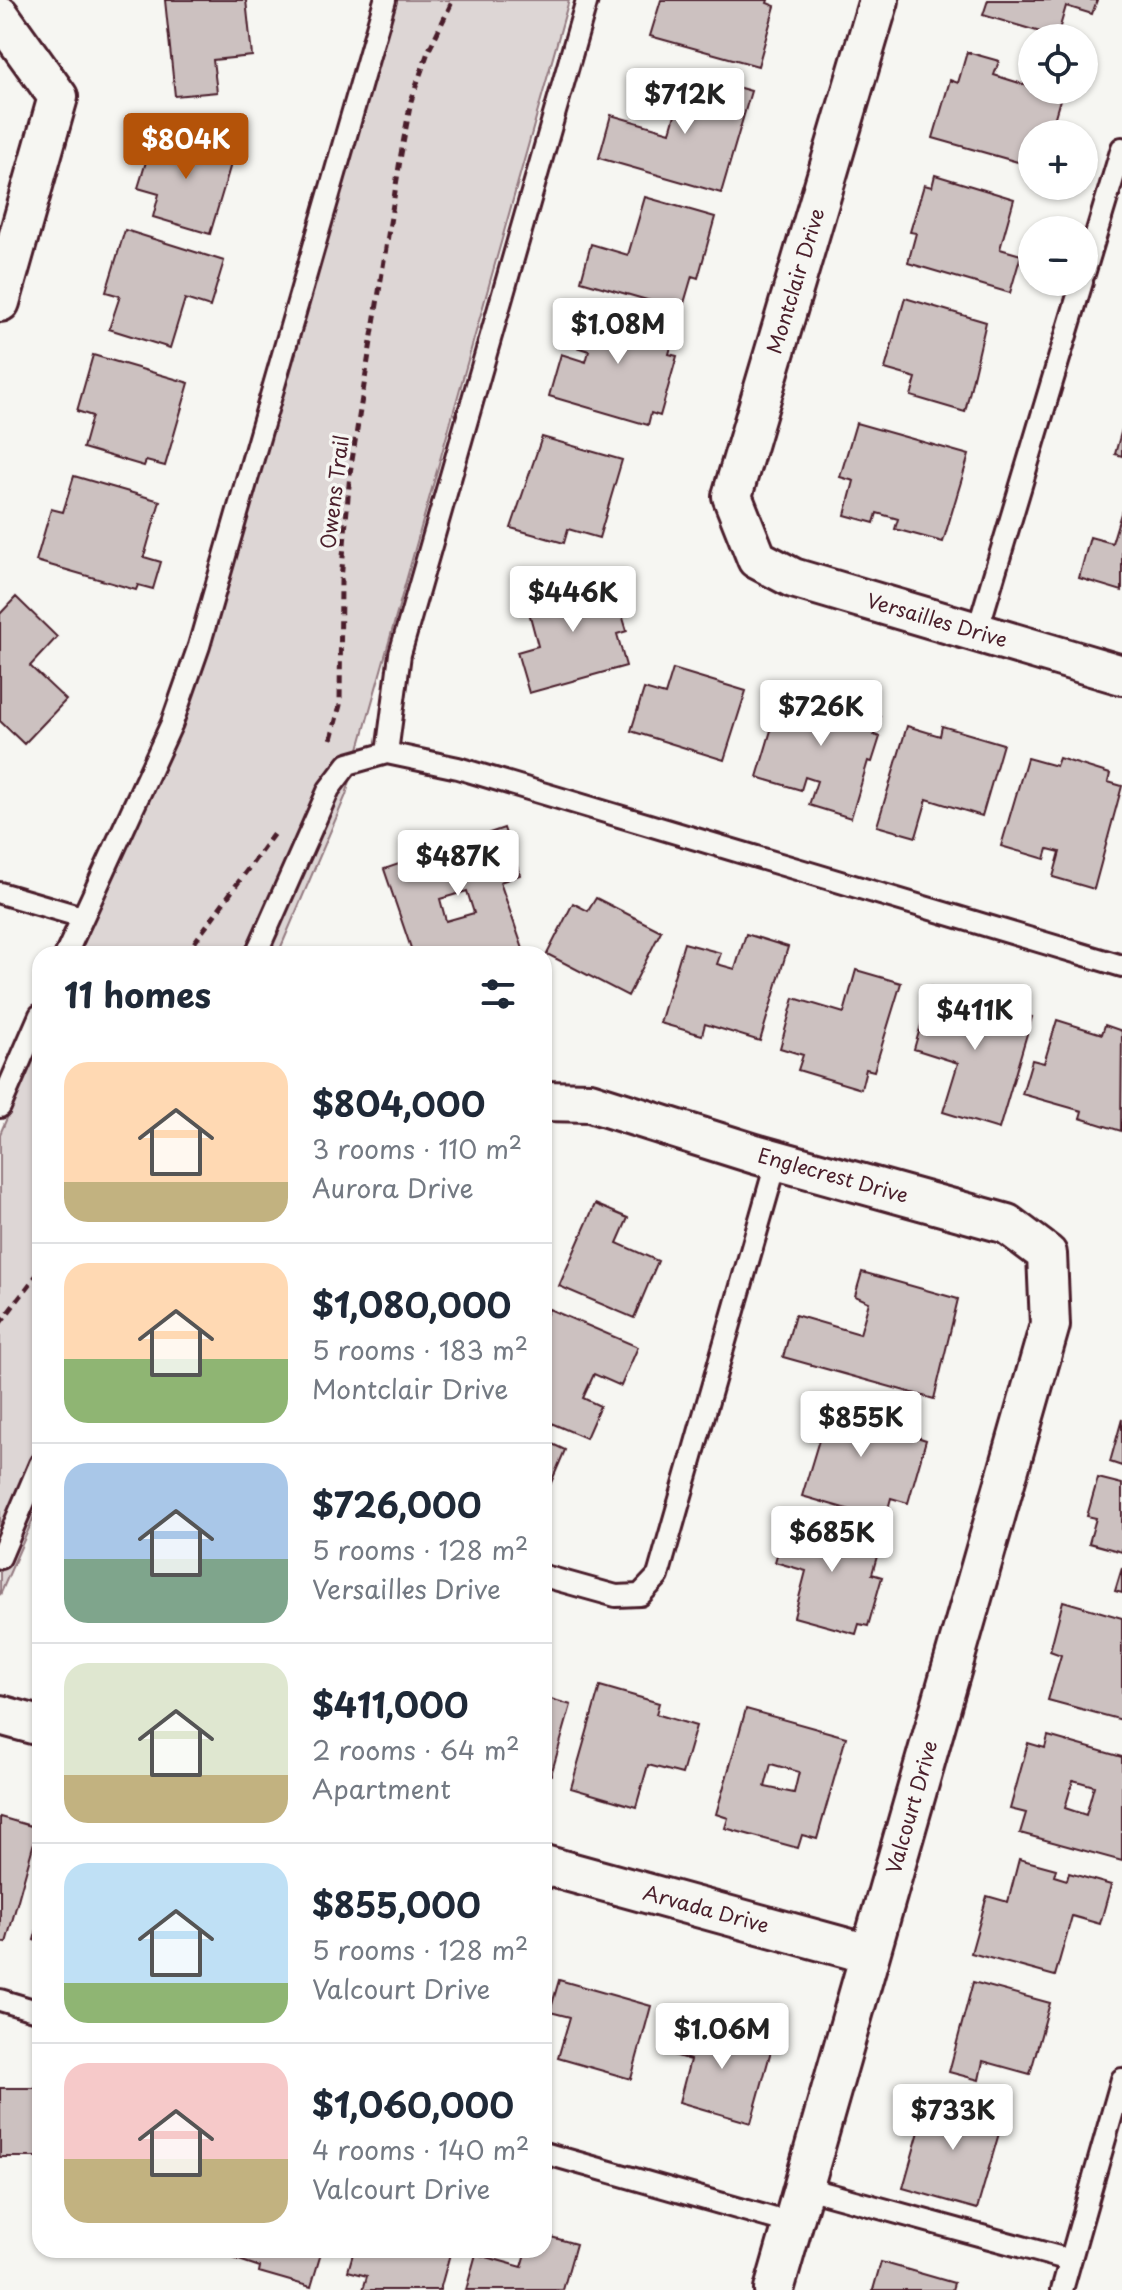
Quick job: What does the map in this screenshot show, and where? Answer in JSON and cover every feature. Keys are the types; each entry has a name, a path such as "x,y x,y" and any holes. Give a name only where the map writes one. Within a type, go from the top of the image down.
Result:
{"street":[{"name":"Montclair Drive","path":"757,559 732,496 879,0"},
{"path":"0,16 58,97 0,299"},
{"name":"Versailles Drive","path":"757,559 793,578 1122,675"},
{"name":"Englecrest Drive","path":"552,1101 590,1102 777,1160 1007,1224 1047,1254 1050,1325"},
{"name":"Valcourt Drive","path":"774,2290 1050,1325"},
{"path":"0,1715 32,1724"},
{"name":"Arvada Drive","path":"552,1867 869,1954"}],"lane":[{"path":"69,946 172,723 199,646 385,0"},
{"path":"387,753 400,654 587,0"},
{"path":"1098,228 1122,148"},
{"path":"977,632 1078,296"},
{"path":"260,946 329,789 348,764 387,753 458,768 1122,966"},
{"path":"0,893 82,917"},
{"path":"0,1107 32,1033"},
{"path":"552,1578 616,1596 640,1595 658,1576 777,1160"},
{"path":"0,1558 32,1483"},
{"path":"0,2000 32,2010"},
{"path":"1062,2290 1122,2079"},
{"path":"552,2155 793,2224"},
{"path":"803,2187 1070,2260"}],"path":[{"name":"Owens Trail","path":"330,742 340,705 341,581 350,473 401,154 411,101 428,52 453,0"},
{"path":"192,946 283,821"},
{"path":"0,1323 32,1281"}],"shaded area":[{"path":"391,0 569,0 346,795 281,946 82,946 187,707"},
{"path":"32,1060 32,1521 0,1595 0,1134"}],"building":[{"path":"165,0 246,0 252,56 213,60 217,92 175,96"},
{"path":"661,0 768,0 767,3 775,6 758,66 650,36"},
{"path":"988,0 1097,0 1092,14 1066,6 1061,24 1018,25 983,15"},
{"path":"967,52 999,61 994,75 1018,83 1018,104 1059,104 1054,120 1018,120 1018,162 933,138 950,80 958,83"},
{"path":"687,73 751,91 721,193 599,158 611,115 670,132"},
{"path":"155,132 234,154 210,234 153,217 159,194 138,188"},
{"path":"935,175 1014,199 1000,249 1018,254 1010,293 908,263 916,233 910,232 924,185 932,187"},
{"path":"645,197 715,217 698,278 692,276 682,310 581,281 591,244 628,255"},
{"path":"125,230 224,261 210,307 185,299 170,348 109,329 120,296 106,292"},
{"path":"905,298 986,322 965,412 911,396 916,378 885,369"},
{"path":"585,303 676,330 669,354 677,356 660,416 651,413 648,425 549,396 561,354 586,362 589,351 573,346"},
{"path":"93,355 189,383 165,466 146,461 144,466 83,448 92,416 77,411"},
{"path":"856,423 969,455 943,542 895,529 898,519 877,513 874,523 845,515 854,481 840,477"},
{"path":"1122,429 1122,456 1115,454"},
{"path":"542,437 622,460 599,538 568,529 564,543 511,528"},
{"path":"74,476 160,501 144,557 161,562 153,589 138,585 136,590 36,561 51,509 63,512"},
{"path":"1122,510 1122,591 1079,578 1090,537 1112,543"},
{"path":"602,575 606,586 613,585 627,631 617,634 626,666 529,693 517,652 538,646 525,597"},
{"path":"16,597 57,637 30,666 66,700 24,744 0,721 0,614"},
{"path":"673,669 746,691 724,760 631,731 644,689 665,695"},
{"path":"784,687 866,707 864,711 880,716 874,735 880,737 872,762 868,761 851,818 809,805 817,781 805,777 801,790 757,777"},
{"path":"907,726 940,736 942,726 1003,744 982,816 927,799 916,837 877,826"},
{"path":"1027,758 1056,766 1059,758 1110,774 1108,782 1122,786 1094,889 1053,877 1060,852 1048,849 1045,859 1001,846"},
{"path":"504,828 520,875 500,882 522,946 410,946 384,869","holes":["467,891 474,913 446,921 440,899"]},
{"path":"596,898 661,931 628,996 552,957 551,946 573,903 588,911"},
{"path":"746,934 788,947 760,1041 705,1024 702,1035 660,1023 684,943 721,953 717,964 735,969"},
{"path":"856,970 901,983 874,1071 866,1069 861,1089 798,1070 803,1055 780,1048 794,998 844,1013"},
{"path":"932,987 1032,1017 999,1129 943,1112 958,1063 914,1049"},
{"path":"1057,1020 1102,1034 1105,1025 1122,1031 1121,1131 1080,1118 1082,1111 1022,1094 1032,1060 1044,1063"},
{"path":"595,1204 628,1218 617,1243 658,1261 634,1318 559,1286"},
{"path":"862,1272 958,1299 934,1399 783,1357 795,1315 860,1334 869,1302 855,1296"},
{"path":"552,1310 638,1347 621,1386 594,1374 583,1398 600,1406 586,1438 552,1423"},
{"path":"816,1397 911,1423 908,1434 926,1440 908,1503 891,1498 885,1520 802,1496 819,1440 805,1436"},
{"path":"1122,1419 1122,1466 1110,1462"},
{"path":"552,1444 565,1450 552,1480"},
{"path":"1098,1478 1122,1484 1122,1552 1089,1543 1096,1518 1087,1516"},
{"path":"788,1516 881,1542 872,1574 882,1577 868,1626 859,1624 856,1634 794,1617 806,1571 775,1562"},
{"path":"1122,1568 1122,1593 1115,1591"},
{"path":"1063,1601 1122,1618 1122,1720 1048,1700 1061,1655 1050,1651"},
{"path":"600,1686 659,1703 656,1714 696,1726 682,1774 648,1765 636,1807 571,1788"},
{"path":"552,1699 571,1705 552,1772"},
{"path":"746,1709 846,1737 817,1839 802,1835 798,1848 725,1828 728,1818 716,1814","holes":["771,1764 799,1772 794,1793 765,1787"]},
{"path":"1048,1736 1122,1757 1122,1861 1020,1833 1026,1813 1010,1809 1028,1743 1045,1748","holes":["1073,1780 1094,1786 1086,1815 1065,1808"]},
{"path":"0,1817 32,1826 32,1850 6,1943 0,1942"},
{"path":"1019,1859 1056,1869 1054,1876 1067,1880 1069,1873 1111,1885 1100,1924 1072,1916 1055,1976 971,1953 987,1896 1008,1902"},
{"path":"559,1980 651,2006 631,2079 558,2058 570,2017 552,2012"},
{"path":"973,1982 1050,2003 1030,2074 983,2061 979,2080 949,2072"},
{"path":"683,2021 772,2047 751,2123 679,2102 690,2060 674,2055"},
{"path":"0,2088 32,2088 32,2157 0,2157"},
{"path":"929,2096 1004,2116 977,2209 903,2188"},
{"path":"552,2237 576,2244 563,2290 466,2290 475,2258 490,2258 522,2267 525,2258 552,2258"},
{"path":"233,2258 320,2258 311,2287 259,2272 260,2267"},
{"path":"352,2258 449,2258 440,2290 363,2290 367,2276 348,2271"},
{"path":"881,2262 954,2283 952,2290 873,2290"}]}
